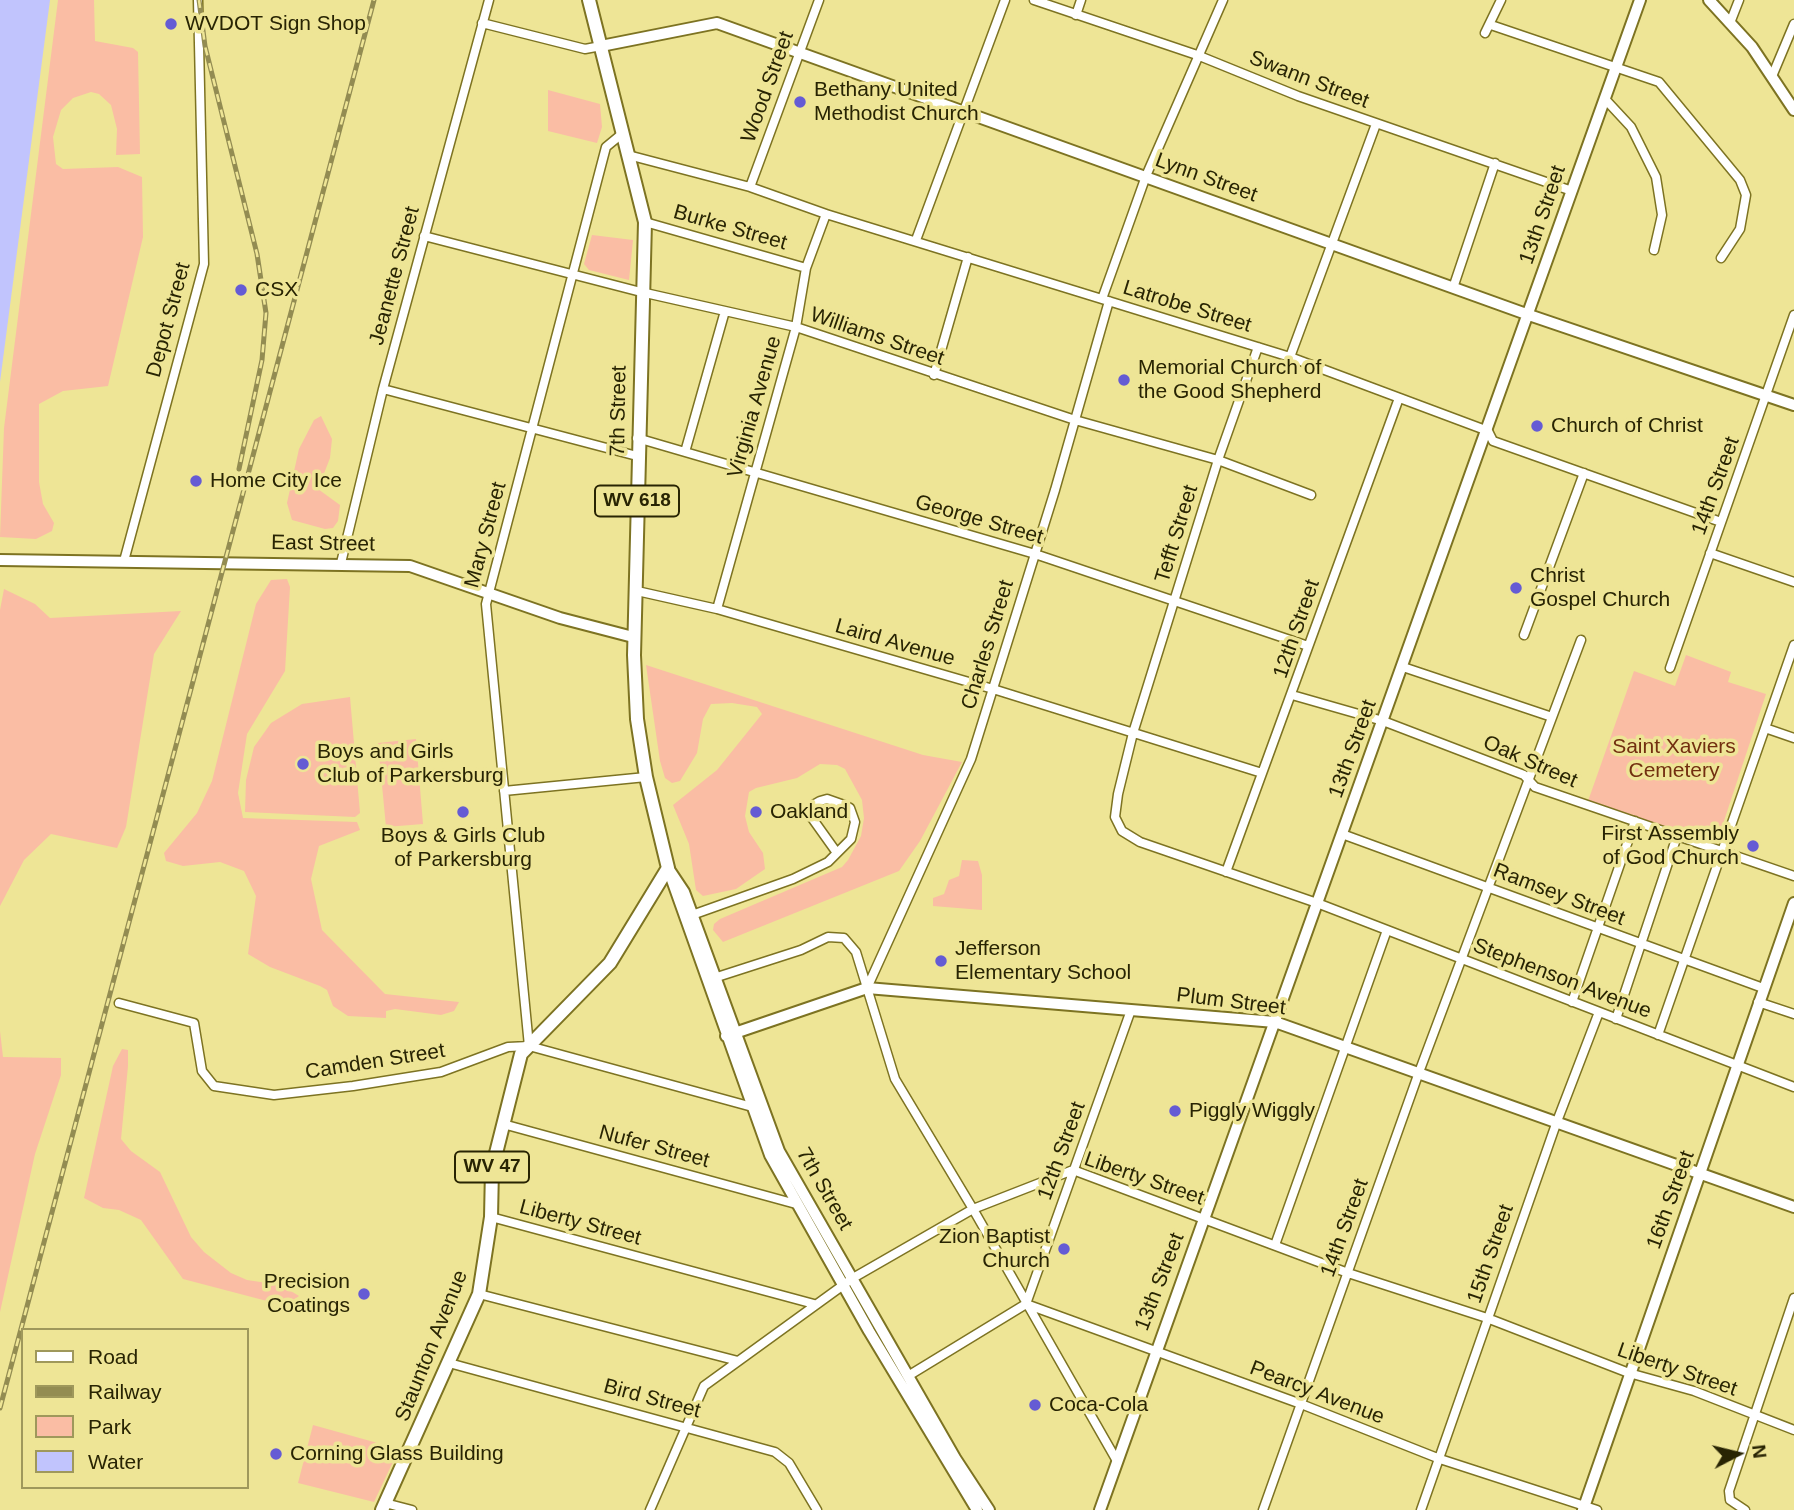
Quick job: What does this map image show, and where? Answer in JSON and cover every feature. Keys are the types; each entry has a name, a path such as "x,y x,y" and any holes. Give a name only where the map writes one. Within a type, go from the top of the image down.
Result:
{"main road":[{"name":"7th Street","path":"589,0 645,222 637,438 637,591 633,637 637,719 646,777 668,868"},
{"name":"Staunton Avenue","path":"384,1506 478,1294 491,1217 492,1170 521,1054 610,963 668,868"}],"street":[{"name":"Depot Street","path":"124,561 204,264 198,0"},
{"name":"Jeanette Street","path":"341,563 383,389 489,0"},
{"name":"Wood Street","path":"750,187 819,0"},
{"path":"916,240 961,111 1005,0"},
{"name":"Swann Street","path":"1034,0 1197,55 1377,124 1572,191"},
{"path":"1076,15 1081,0"},
{"name":"Charles Street","path":"867,988 971,759 1075,420 1105,300 1146,176 1223,0"},
{"path":"1485,33 1501,0"},
{"name":"13th Street","path":"1100,1510 1154,1352 1488,431 1640,0"},
{"path":"1709,0 1773,74 1794,110"},
{"path":"1730,23 1739,0"},
{"path":"482,23 585,49 601,46"},
{"name":"Lynn Street","path":"601,46 717,23 1529,315 1794,405"},
{"path":"1773,74 1794,24"},
{"path":"1491,25 1659,82 1740,180 1746,195 1740,229 1721,258"},
{"path":"1605,99 1631,127 1656,177 1662,215 1654,250"},
{"path":"1290,357 1377,124"},
{"name":"Mary Street","path":"529,1046 486,604 607,147 623,133"},
{"name":"Latrobe Street","path":"628,155 750,187 825,214 1290,357 1488,431 1493,441 1721,522"},
{"path":"1453,288 1495,163"},
{"name":"Virginia Avenue","path":"717,609 796,327 806,268 825,214"},
{"name":"Burke Street","path":"645,222 806,268"},
{"name":"Williams Street","path":"424,236 641,292 796,327 933,375 1075,420 1218,460 1311,495"},
{"path":"933,375 968,257"},
{"path":"685,452 725,311"},
{"name":"14th Street","path":"1670,668 1794,315"},
{"name":"Tefft Street","path":"1178,855 1140,842 1122,831 1115,817 1118,794 1133,733 1218,460 1258,347"},
{"path":"383,389 637,456"},
{"name":"12th Street","path":"1227,872 1399,398"},
{"name":"George Street","path":"637,438 1035,554 1308,646"},
{"path":"1524,635 1584,474"},
{"path":"1710,553 1794,582"},
{"name":"East Street","path":"0,561 341,563 410,566 567,620 633,637"},
{"name":"Laird Avenue","path":"637,591 717,609 993,689 1262,773"},
{"name":"14th Street","path":"1263,1510 1419,1075 1581,640"},
{"path":"1658,1035 1794,645"},
{"path":"1403,667 1552,717"},
{"name":"Oak Street","path":"1292,695 1383,721 1524,775 1535,787 1794,876"},
{"path":"1765,728 1794,738"},
{"path":"504,791 646,777"},
{"path":"692,915 793,879 828,862 837,853 851,839 855,822 850,808 827,799 813,805 812,818 837,853"},
{"path":"1572,1002 1635,821"},
{"name":"Ramsey Street","path":"1342,834 1763,988"},
{"path":"1616,1018 1677,836"},
{"name":"Stephenson Avenue","path":"1178,855 1317,903 1794,1087"},
{"name":"7th Street","path":"668,868 684,892 714,978 750,1106 769,1155 842,1284 977,1510"},
{"name":"7th Street","path":"668,868 730,1034 779,1151 908,1376 989,1510"},
{"name":"16th Street","path":"1584,1508 1629,1373 1702,1175 1736,1065 1794,903"},
{"path":"1275,1245 1387,930"},
{"path":"714,978 801,950 828,937 844,938 856,952 895,1079 974,1209 1117,1461"},
{"name":"Plum Street","path":"730,1034 867,988 1275,1022 1794,1207"},
{"path":"1758,1002 1794,1014"},
{"name":"Camden Street","path":"119,1003 194,1023 202,1071 214,1086 274,1095 441,1072 508,1047 529,1046 762,1109"},
{"name":"12th Street","path":"1026,1304 1131,1010"},
{"name":"15th Street","path":"1421,1510 1556,1124 1599,1012"},
{"name":"Nufer Street","path":"503,1124 796,1204"},
{"name":"Liberty Street","path":"491,1217 814,1304 842,1284 974,1209 1073,1170 1348,1273 1487,1318 1629,1373 1694,1391 1794,1430"},
{"path":"478,1294 738,1361"},
{"path":"1745,1510 1730,1500 1728,1491 1794,1298"},
{"path":"650,1510 704,1386 814,1304"},
{"path":"908,1376 1026,1304"},
{"name":"Pearcy Avenue","path":"1026,1304 1301,1404 1440,1459 1584,1508 1597,1510"},
{"name":"Bird Street","path":"449,1363 775,1452 793,1469 817,1510"},
{"path":"384,1506 412,1510"}],"green space":[{"path":"58,0 94,0 95,41 133,48 138,52 140,154 116,155 117,129 111,105 99,94 91,92 73,98 61,110 53,137 56,164 63,169 118,167 142,177 143,237 108,386 63,391 39,404 39,482 43,504 54,523 52,531 36,539 0,537 4,428"},
{"path":"548,90 600,104 602,127 597,143 548,131"},
{"path":"592,235 633,240 629,280 589,270 584,264"},
{"path":"321,416 332,439 330,458 318,489 340,505 338,521 333,528 325,529 292,520 287,503 299,449 314,420"},
{"path":"287,579 290,587 285,671 247,734 238,793 243,818 357,822 360,830 319,846 311,879 322,930 385,994 459,1002 454,1011 441,1015 395,1009 386,1011 386,1018 348,1016 333,1006 327,990 270,967 248,954 256,896 244,871 220,862 183,866 166,861 164,853 197,813 212,781 256,604 271,580"},
{"path":"4,589 35,604 50,618 181,611 154,654 126,827 117,848 51,834 24,860 0,906 0,610"},
{"name":"Saint Xaviers Cemetery","path":"1686,655 1731,672 1728,682 1766,694 1716,845 1588,801 1634,671 1675,686"},
{"path":"646,665 923,755 962,762 920,841 899,871 723,942 713,930 714,924 720,919 842,867 861,836 864,818 862,800 845,769 837,765 820,764 797,778 749,792 745,816 749,832 763,853 765,869 736,889 703,896 696,890 689,844 673,805 717,770 762,714 757,707 732,703 711,704 703,719 697,753 680,781 672,783 665,778 660,761"},
{"name":"Boys and Girls Club of Parkersburg","path":"350,697 360,813 355,817 245,812 246,780 254,747 271,723 302,704"},
{"path":"416,739 423,824 386,827 378,743"},
{"path":"962,860 978,861 982,875 982,910 933,906 933,898 944,894 949,880 959,876"},
{"path":"0,1031 3,1057 61,1058 61,1075 35,1154 0,1312"},
{"path":"122,1049 128,1050 128,1066 121,1139 131,1151 160,1172 191,1237 204,1252 231,1273 247,1280 281,1285 299,1296 286,1306 183,1279 141,1220 119,1210 103,1208 84,1198 113,1066"},
{"path":"313,1425 399,1449 374,1502 298,1483"}],"water":[{"path":"0,0 50,0 0,382"}],"railway":[{"path":"199,0 205,46 257,254 266,313 262,360 239,469"},
{"path":"21,1328 374,0"},
{"path":"0,1408 21,1329"}],"place":[{"name":"WVDOT Sign Shop","path":"171,24"},
{"name":"Bethany United Methodist Church","path":"800,102"},
{"name":"CSX","path":"241,290"},
{"name":"Memorial Church of the Good Shepherd","path":"1124,380"},
{"name":"Church of Christ","path":"1537,426"},
{"name":"Home City Ice","path":"196,481"},
{"name":"Christ Gospel Church","path":"1516,588"},
{"name":"Boys and Girls Club of Parkersburg","path":"303,764"},
{"name":"Boys & Girls Club of Parkersburg","path":"463,812"},
{"name":"Oakland","path":"756,812"},
{"name":"First Assembly of God Church","path":"1753,846"},
{"name":"Jefferson Elementary School","path":"941,961"},
{"name":"Piggly Wiggly","path":"1175,1111"},
{"name":"Zion Baptist Church","path":"1064,1249"},
{"name":"Precision Coatings","path":"364,1294"},
{"name":"Coca-Cola","path":"1035,1405"},
{"name":"Corning Glass Building","path":"276,1454"}]}
